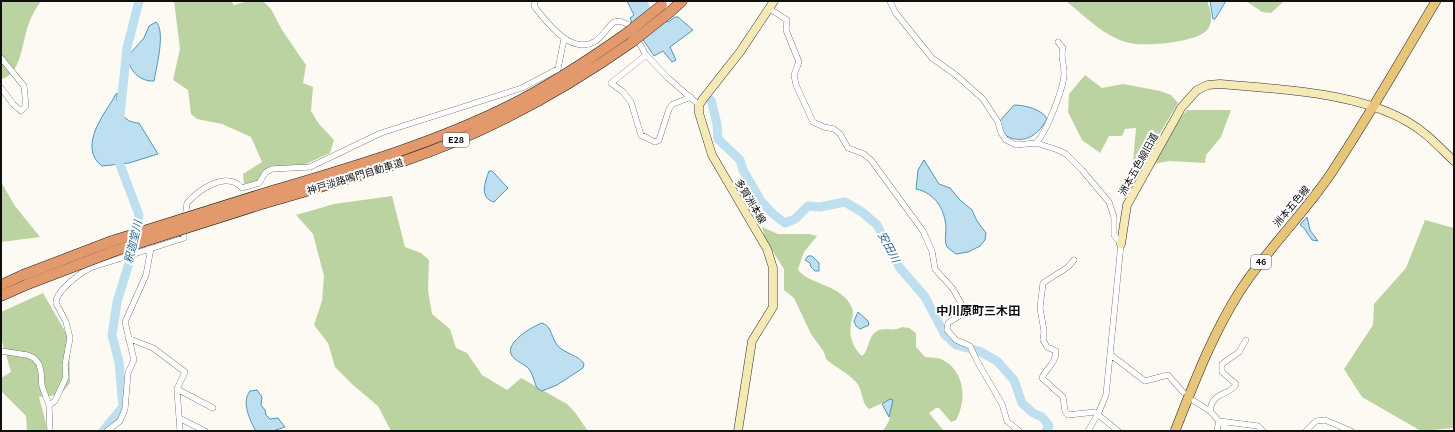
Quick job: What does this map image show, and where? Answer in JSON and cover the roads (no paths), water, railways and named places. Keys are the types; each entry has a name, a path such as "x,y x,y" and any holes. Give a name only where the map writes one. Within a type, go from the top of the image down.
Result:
{"highway":[{"name":"神戸淡路鳴門自動車道","path":"1,296 25,280 112,241 263,199 397,153 475,122 512,105 546,86 670,12 682,1"},
{"name":"神戸淡路鳴門自動車道","path":"629,37 664,3"},
{"name":"神戸淡路鳴門自動車道","path":"1,285 25,280"}],"main road":[{"name":"洲本五色線","path":"1175,431 1207,352 1240,291 1258,265 1320,189 1373,108 1436,1"},
{"path":"699,105 772,5"},
{"name":"洲本五色線旧道","path":"1121,244 1126,208 1131,197 1181,108 1191,95 1202,88 1220,84 1295,91 1340,98 1400,118 1418,128 1454,161"},
{"name":"多賀洲本線","path":"699,105 701,125 712,155 767,248 773,268 773,307 752,341 738,431"}],"street":[{"path":"535,1 534,6 551,28 564,39 582,44 594,42 610,26 620,21 630,26 646,55 668,78 699,105"},
{"path":"890,1 895,12 932,58 966,83 983,99 998,122 1001,133 1006,140 1016,145 1036,143 1066,154 1106,197 1113,210 1114,235 1121,244"},
{"path":"772,5 787,20 786,30 799,62 794,74 796,86 813,122 824,127 834,129 840,134 848,148 868,157 923,231 932,251 935,269 953,289 963,307 961,315 948,323 947,330 950,336 972,349 1002,404 1008,420 1020,431"},
{"path":"49,405 55,401 66,377 65,365 70,338 66,322 56,303 58,294 78,276 90,268 184,238 185,209 187,203 208,186 234,181 242,188 259,183 266,172 272,169 310,167 381,133 522,88 558,69 564,39"},
{"path":"1036,143 1054,110 1063,83 1064,72 1061,56 1063,48 1058,42"},
{"path":"646,55 611,83 623,92 631,102 640,135 655,142 659,140 669,109 673,104 691,98"},
{"path":"1,58 24,86 26,106 23,110 21,111 12,104 1,88"},
{"name":"洲本五色線旧道","path":"1088,431 1098,414 1106,395 1121,244"},
{"path":"108,431 120,421 125,410 128,373 134,360 125,322 146,275 151,248"},
{"path":"1074,260 1068,267 1043,284 1040,308 1044,331 1043,340 1048,347 1056,351 1056,354 1052,365 1042,378 1063,397 1065,411 1068,415 1093,411 1118,431"},
{"path":"128,338 153,348 184,372 177,389 181,419 180,431"},
{"path":"1210,411 1211,404 1219,395 1234,387 1236,384 1222,372 1222,364 1239,352 1246,340"},
{"path":"1,352 16,352 34,358 41,372 42,386 49,405 50,431"},
{"path":"1111,355 1145,381 1168,375 1183,392"},
{"path":"177,389 213,408"},
{"path":"1194,402 1210,411 1219,422 1258,426 1263,431"},
{"path":"181,419 205,431"},
{"path":"1306,431 1314,422 1325,420 1351,431"},
{"path":"1217,431 1219,422"}],"water":[{"path":"627,1 638,1 668,22 675,17 678,17 693,30 670,47 676,60 672,62 663,51 654,56 632,23 630,18 634,15"},
{"path":"1210,1 1226,1 1215,19 1213,19"},
{"path":"156,22 160,33 160,50 154,81 149,81 136,74 130,66 128,56 144,38 149,26"},
{"path":"117,93 119,109 122,114 129,120 139,123 158,154 129,163 102,166 95,159 92,151 92,142 98,125"},
{"path":"1014,105 1037,110 1045,116 1047,119 1039,131 1028,138 1023,139 1010,138 1003,134 999,122"},
{"path":"924,160 939,184 950,188 960,200 972,210 977,221 986,233 985,240 980,246 968,252 956,254 947,247 945,240 946,228 944,214 941,208 929,194 916,189 918,170"},
{"path":"489,171 492,171 508,188 494,202 486,197 484,189"},
{"path":"1307,217 1310,230 1318,241 1312,240 1304,228 1300,225"},
{"path":"808,256 812,256 819,263 819,271 815,271 811,267 810,263 805,260"},
{"path":"858,312 868,321 869,325 860,329 856,326 854,321"},
{"path":"542,323 548,327 554,340 561,349 579,359 584,364 583,368 557,385 542,391 537,388 530,370 511,354 511,349 512,345 521,335"},
{"path":"257,390 262,397 261,405 265,410 266,415 270,419 278,418 285,427 273,431 256,431 247,411 246,400 250,391"},
{"path":"890,399 893,400 889,417 882,404"}],"waterway":[{"name":"釈迦堂川","path":"119,124 127,48 139,1"},
{"name":"安田川","path":"642,1 650,16"},
{"name":"安田川","path":"711,100 717,124 718,139 740,160 743,170 761,201 773,214 785,223 795,219 808,206 820,207 845,202 862,212 877,225 900,268 925,297 945,335 956,345 979,351 997,361 1014,380 1022,403 1033,413 1042,417 1049,426 1046,431"},
{"name":"釈迦堂川","path":"103,431 123,407 119,362 112,335 117,302 133,250 139,215 116,154"}],"district":[{"name":"中川原町三木田","path":"978,311"}]}
